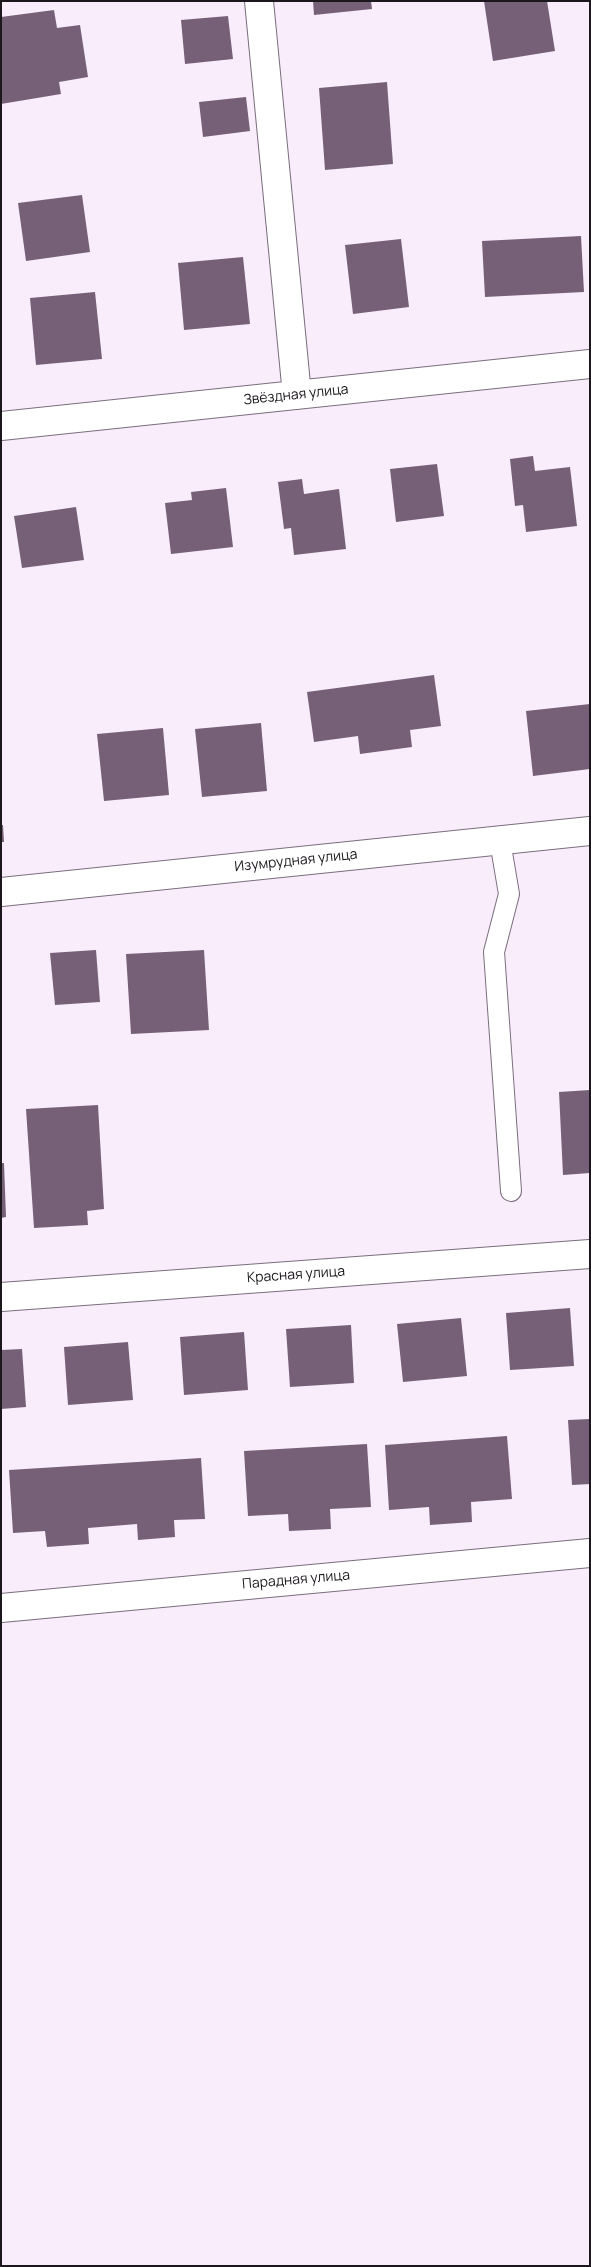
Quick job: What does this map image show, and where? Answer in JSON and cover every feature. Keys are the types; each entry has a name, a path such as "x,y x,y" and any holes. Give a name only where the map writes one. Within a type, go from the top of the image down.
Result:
{"street":[{"path":"259,1 297,395"},
{"name":"Звёздная улица","path":"1,426 590,364"},
{"name":"Изумрудная улица","path":"1,892 590,831"},
{"name":"Красная улица","path":"1,1297 590,1254"},
{"name":"Парадная улица","path":"1,1608 590,1553"}],"lane":[{"path":"500,841 509,894 494,952 511,1191"}],"building":[{"path":"313,1 371,1 372,9 314,15"},
{"path":"484,1 547,1 555,51 493,61"},
{"path":"54,10 57,28 80,25 88,77 59,82 61,94 1,104 1,17"},
{"path":"228,16 233,59 185,64 181,20"},
{"path":"387,82 393,164 325,170 319,88"},
{"path":"246,97 250,131 203,137 199,102"},
{"path":"82,195 90,252 26,261 18,203"},
{"path":"581,236 584,292 485,297 482,241"},
{"path":"401,239 409,307 353,314 345,245"},
{"path":"243,257 250,324 184,330 178,263"},
{"path":"95,292 102,359 36,365 30,298"},
{"path":"533,456 535,471 570,467 577,526 526,532 523,505 515,506 510,459"},
{"path":"437,464 444,516 396,522 390,469"},
{"path":"302,479 304,494 339,489 346,549 294,555 291,528 284,529 278,482"},
{"path":"226,488 233,547 171,554 165,503 192,500 191,492"},
{"path":"76,507 84,560 22,568 14,516"},
{"path":"434,675 441,726 410,730 412,747 360,754 358,736 314,742 307,692"},
{"path":"590,704 590,769 533,776 526,711"},
{"path":"261,723 267,791 202,797 195,729"},
{"path":"163,728 169,795 104,801 97,734"},
{"path":"1,825 3,825 4,842 1,842"},
{"path":"96,950 100,1002 55,1005 50,953"},
{"path":"204,950 209,1030 131,1034 126,954"},
{"path":"590,1090 590,1173 563,1175 559,1092"},
{"path":"98,1105 104,1209 87,1211 88,1225 34,1228 26,1109"},
{"path":"1,1163 4,1163 6,1217 1,1218"},
{"path":"570,1308 574,1366 510,1370 506,1313"},
{"path":"461,1318 467,1376 403,1382 397,1324"},
{"path":"351,1325 354,1383 290,1387 286,1329"},
{"path":"244,1332 248,1390 184,1395 180,1337"},
{"path":"128,1342 133,1400 68,1405 64,1347"},
{"path":"22,1349 26,1407 1,1409 1,1350"},
{"path":"590,1419 590,1484 572,1485 568,1420"},
{"path":"507,1436 512,1499 471,1502 472,1522 430,1525 429,1507 389,1510 385,1445"},
{"path":"367,1444 371,1507 330,1509 331,1529 289,1531 288,1514 248,1516 244,1451"},
{"path":"201,1458 205,1519 174,1520 175,1537 138,1540 137,1524 88,1528 89,1544 47,1547 45,1531 13,1533 9,1470"}]}
